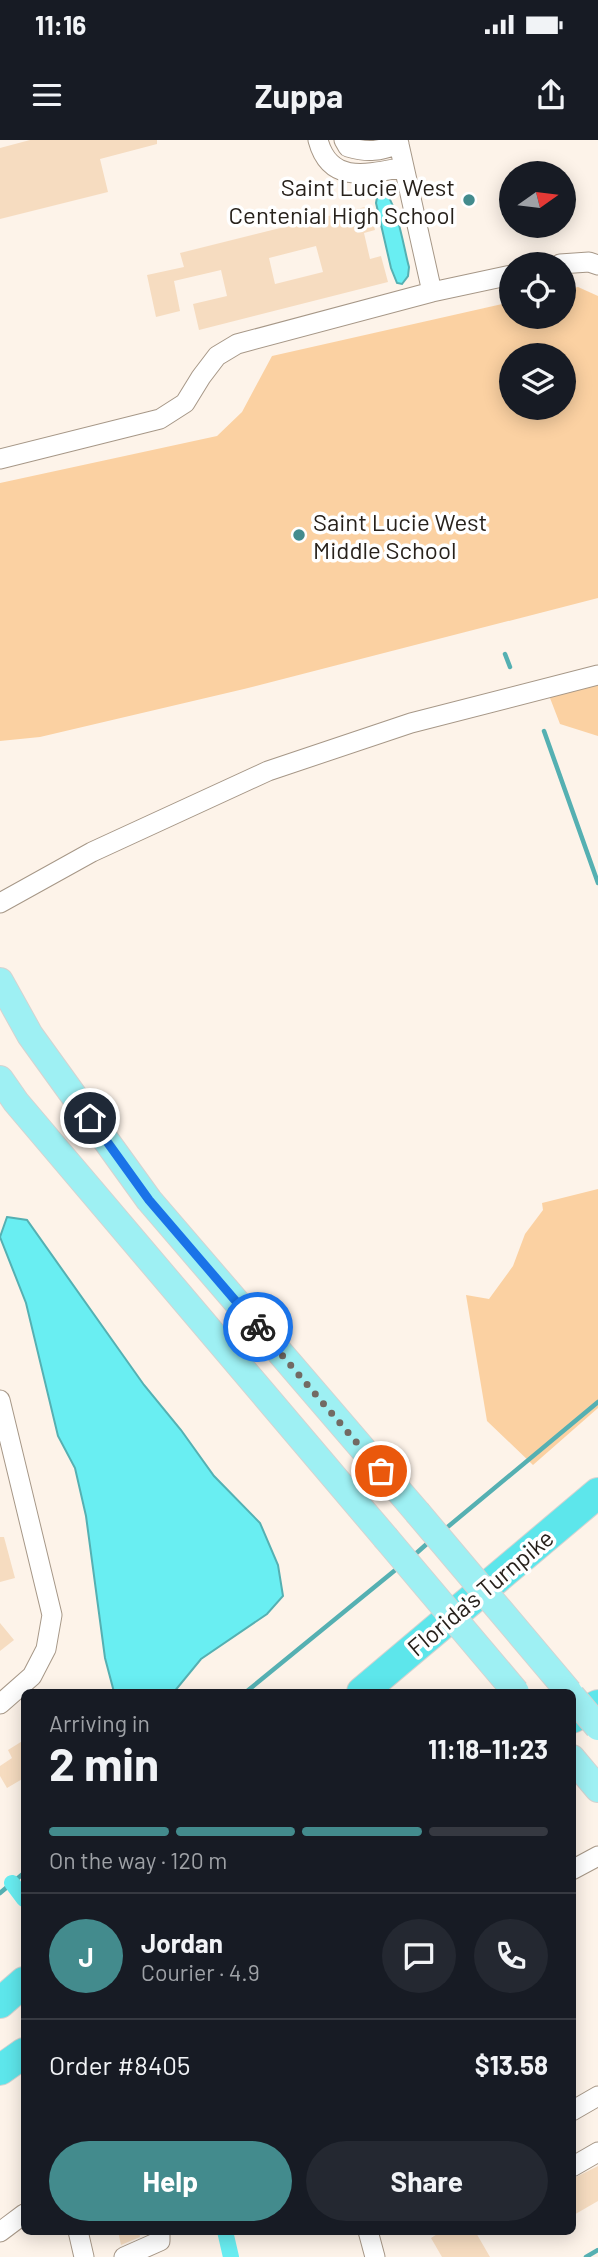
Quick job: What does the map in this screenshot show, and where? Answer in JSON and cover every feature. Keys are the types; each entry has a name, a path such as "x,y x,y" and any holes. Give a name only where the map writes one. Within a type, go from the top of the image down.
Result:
{"highway":[{"name":"Florida's Turnpike","path":"366,1689 598,1493"},
{"path":"576,1716 598,1705"},
{"path":"0,2003 21,1985"},
{"path":"0,2070 21,2055"}],"main road":[{"path":"0,981 30,1035 149,1200 566,1689"},
{"path":"0,1079 16,1102 513,1689"},
{"path":"576,1701 598,1727"},
{"path":"576,1763 598,1789"}],"street":[{"path":"318,140 322,153 332,167 367,174 404,167"},
{"path":"344,140 348,147 364,152 382,150 399,142 432,292"},
{"path":"576,263 589,262 598,265"},
{"path":"0,459 160,419 185,403 218,356 237,344 432,292 499,278"},
{"path":"0,903 92,852 268,771 411,723 598,675"},
{"path":"0,1400 52,1615 46,1649 32,1676 0,1704"},
{"path":"576,1868 598,1856"},
{"path":"576,2109 598,2096"},
{"path":"576,2165 598,2152"},
{"path":"0,2232 21,2216"},
{"path":"79,2235 84,2257"},
{"path":"124,2257 160,2241 160,2235"},
{"path":"369,2235 375,2257"}],"shaded area":[{"path":"576,287 598,296 598,598 244,689 40,737 0,741 0,483 217,436 242,412 272,356 499,305 499,329 576,329"},
{"path":"598,671 598,736 560,724 545,685"},
{"path":"598,1189 598,1408 533,1465 487,1421 466,1295 489,1299 513,1266 525,1234 543,1210 542,1203"}],"water":[{"path":"383,191 396,215 409,267 408,276 402,284 397,283 391,268 376,203 378,192"},
{"path":"7,1217 27,1220 144,1385 214,1476 260,1523 278,1565 283,1596 267,1614 201,1659 176,1689 113,1689 105,1658 86,1516 75,1468 58,1436 26,1303 0,1237"}],"building":[{"path":"30,140 157,140 157,144 100,159 108,192 0,219 0,148"},
{"path":"369,206 375,230 364,233 370,259 381,256 388,282 199,330 193,304 227,296 221,270 174,281 180,311 156,317 147,275 184,267 180,253","holes":["316,246 323,272 275,284 269,258"]},
{"path":"0,1537 4,1537 15,1578 0,1582"},
{"path":"0,1623 14,1640 0,1651"},
{"path":"21,1742 21,1780 7,1788 0,1776 0,1766 12,1758 8,1750"},
{"path":"598,2166 598,2201 576,2214 576,2177"},
{"path":"119,2235 140,2235 140,2237 121,2245"},
{"path":"436,2235 477,2235 490,2257 442,2257 431,2238"}],"waterway":[{"path":"505,654 510,667"},
{"path":"544,731 598,883"},
{"path":"444,1530 598,1402"},
{"path":"412,1557 429,1542"},
{"path":"250,1689 399,1567"},
{"path":"0,1893 21,1876"},
{"path":"12,1883 21,1895"},
{"path":"226,2235 231,2257"},
{"path":"586,2257 598,2250"}],"way so far":[{"path":"258,1327 381,1471"}],"place":[{"name":"Saint Lucie West Centenial High School","path":"469,200"},
{"name":"Saint Lucie West Middle School","path":"299,535"}],"route":[{"path":"90,1118 149,1200 258,1327"}]}
